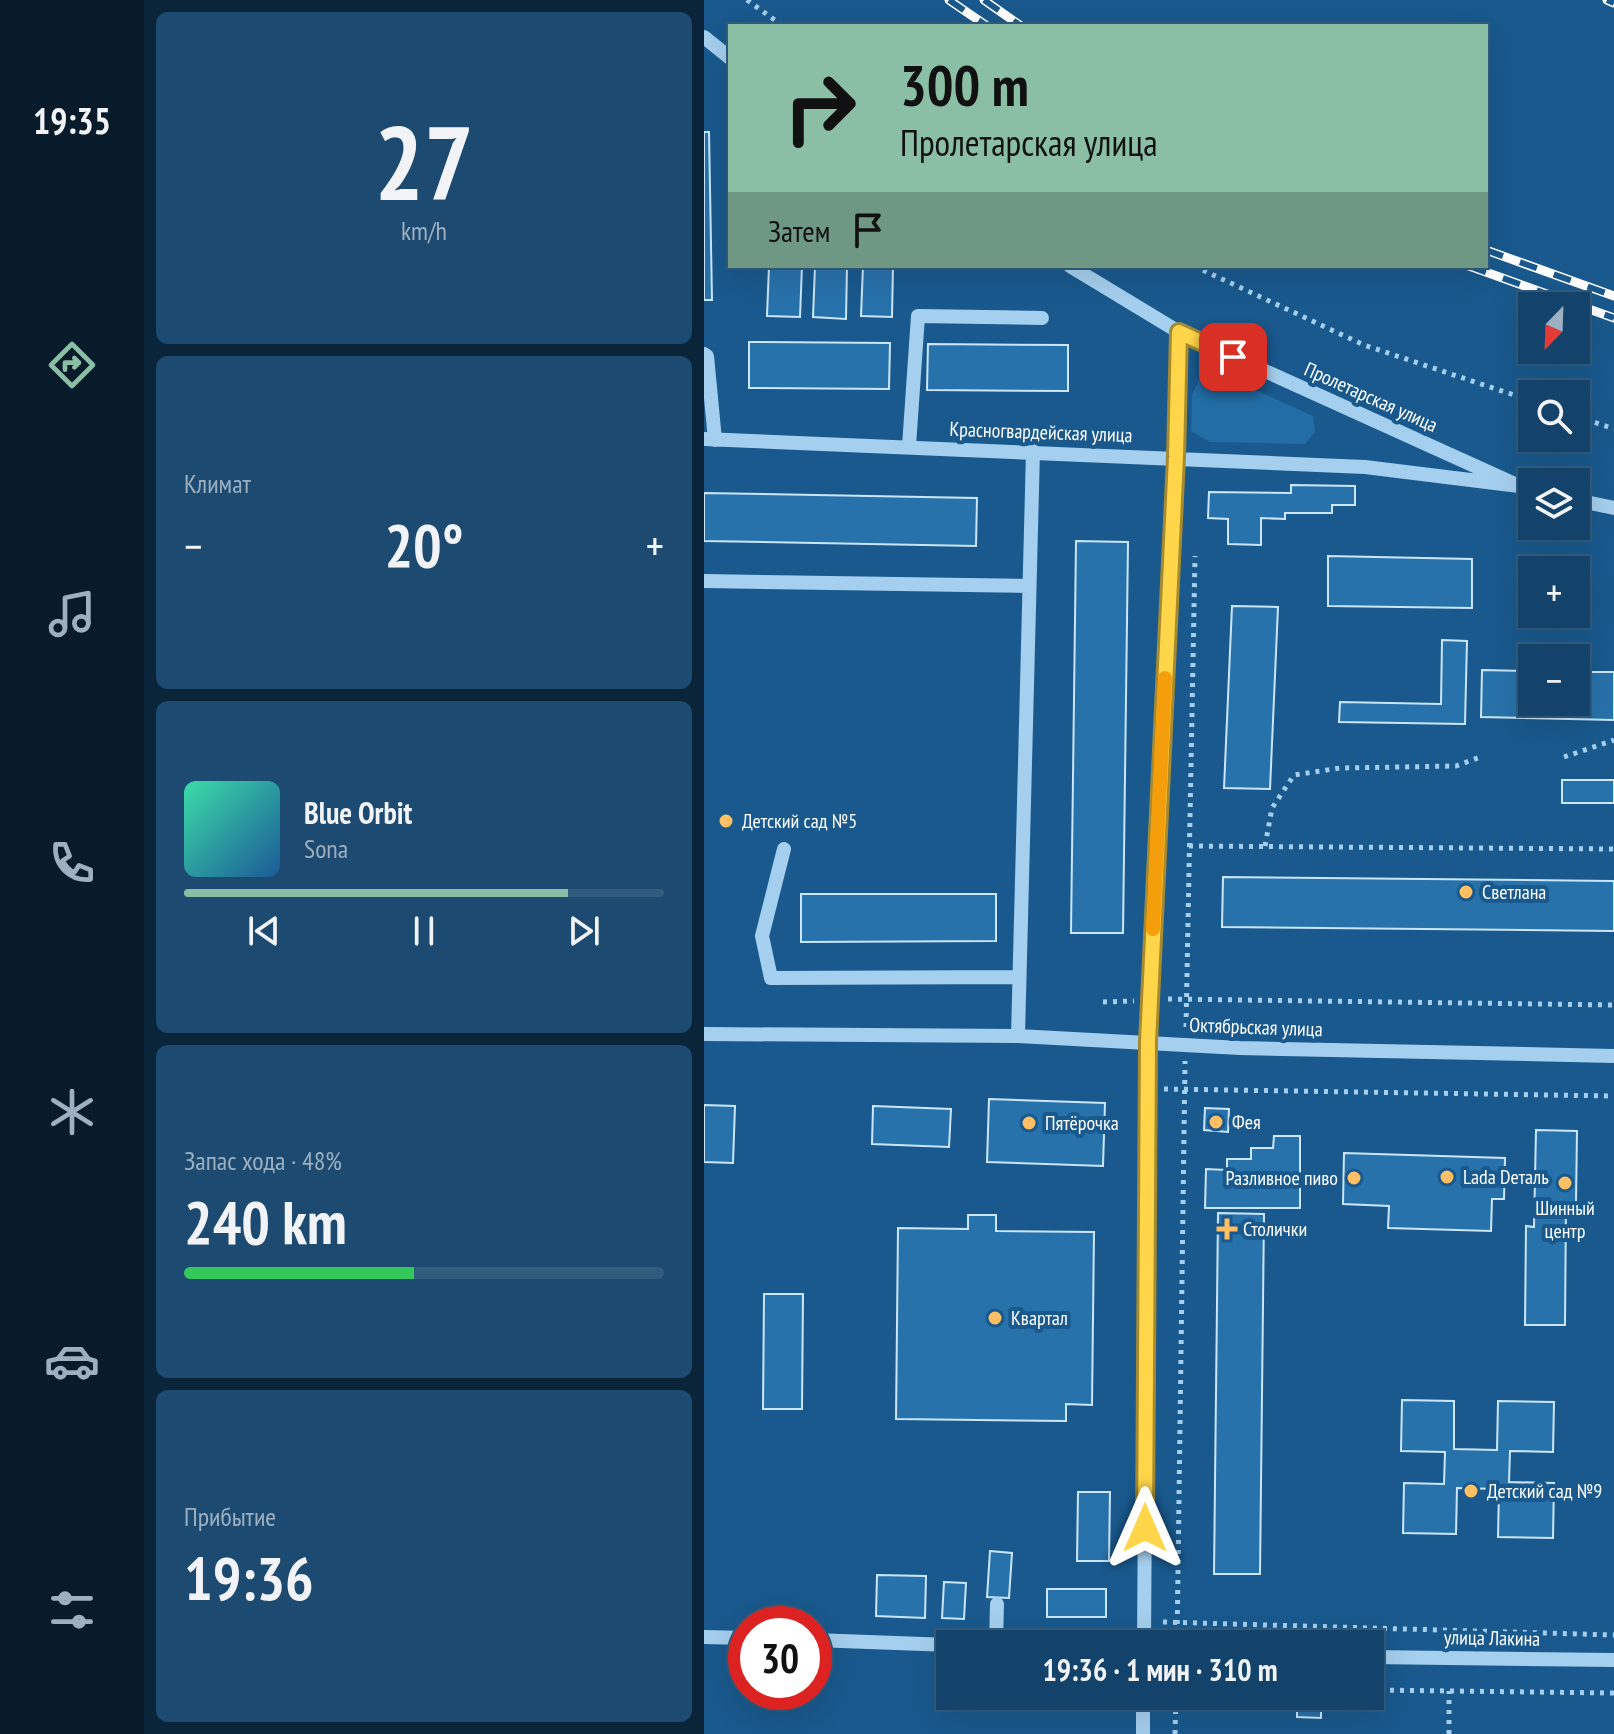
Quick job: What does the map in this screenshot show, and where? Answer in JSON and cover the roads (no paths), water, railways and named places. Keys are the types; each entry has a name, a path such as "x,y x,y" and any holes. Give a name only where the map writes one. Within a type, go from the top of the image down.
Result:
{"street":[{"path":"704,37 728,56"},
{"name":"Пролетарская улица","path":"1073,268 1179,332 1518,485"},
{"path":"909,446 918,316 1042,318"},
{"path":"1144,1630 1148,1042 1176,457 1179,332"},
{"path":"704,354 707,356 710,439"},
{"name":"Красногвардейская улица","path":"710,439 1365,467 1518,487"},
{"path":"1018,1036 1033,451"},
{"path":"1590,503 1614,508"},
{"path":"704,581 1029,586"},
{"path":"784,849 762,936 771,978 1019,977"},
{"name":"Октябрьская улица","path":"704,1034 1018,1036 1614,1056"},
{"path":"996,1630 997,1604"},
{"path":"704,1637 728,1638"},
{"path":"832,1641 936,1644"},
{"name":"улица Лакина","path":"1384,1657 1614,1660"},
{"path":"1143,1710 1143,1734"}],"railway":[{"path":"949,0 984,24"},
{"path":"984,0 1018,24"},
{"path":"1607,0 1614,3"},
{"path":"1488,251 1614,296"},
{"path":"1475,268 1614,318"}],"place":[{"name":"Детский сад №5","path":"726,821"},
{"name":"Светлана","path":"1466,892"},
{"name":"Фея","path":"1216,1122"},
{"name":"Пятёрочка","path":"1029,1123"},
{"name":"Lada Dеталь","path":"1447,1177"},
{"name":"Разливное пиво","path":"1354,1178"},
{"name":"Шинный центр","path":"1565,1183"},
{"name":"Столички","path":"1227,1229"},
{"name":"Квартал","path":"995,1318"},
{"name":"Детский сад №9","path":"1471,1491"}]}
